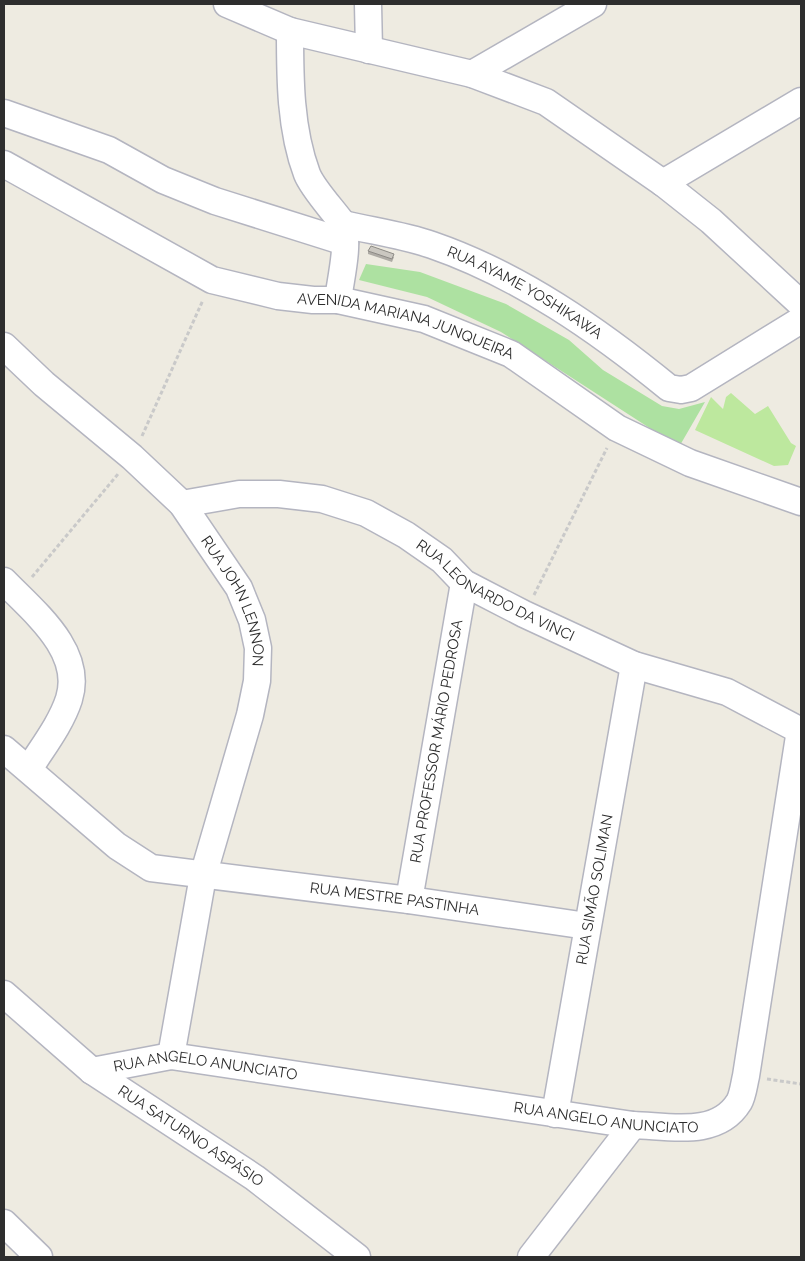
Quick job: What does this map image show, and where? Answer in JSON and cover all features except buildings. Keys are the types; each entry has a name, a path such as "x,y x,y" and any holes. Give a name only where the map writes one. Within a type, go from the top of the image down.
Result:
{"street":[{"path":"227,4 290,31 472,74 546,102 663,183 724,233 801,304"},
{"path":"368,4 370,50"},
{"path":"472,74 593,4"},
{"path":"290,31 290,86 296,129 308,175 344,233 338,300"},
{"path":"663,183 801,101"},
{"name":"RUA AYAME YOSHIKAWA","path":"4,113 109,150 162,180 215,201 344,233 431,244 478,264 522,286 585,325 669,388 681,390 691,388 801,320"},
{"name":"AVENIDA MARIANA JUNQUEIRA","path":"4,164 212,280 278,296 313,300 338,300 424,319 511,354 617,428 690,463 801,502"},
{"name":"RUA JOHN LENNON","path":"4,346 44,384 132,457 182,504 239,588 252,620 258,648 257,681 250,715 203,876 171,1056"},
{"name":"RUA LEONARDO DA VINCI","path":"182,504 239,494 279,494 322,499 366,513 406,535 442,560 464,583 524,614 634,665 727,692 801,730"},
{"name":"RUA PROFESSOR MÁRIO PEDROSA","path":"409,900 464,583"},
{"path":"10,588 49,628 62,646 70,665 72,682 68,700 29,769"},
{"name":"RUA SIMÃO SOLIMAN","path":"555,1114 634,665"},
{"name":"RUA ANGELO ANUNCIATO","path":"92,1071 171,1056 633,1125 702,1127 715,1124 728,1116 740,1101 746,1076 801,730"},
{"name":"RUA MESTRE PASTINHA","path":"4,749 133,858 151,868 203,876 409,900 587,926"},
{"name":"RUA SATURNO ASPÁSIO","path":"4,994 92,1071 254,1178 357,1257"},
{"path":"530,1257 633,1125"},
{"path":"4,1223 38,1257"}],"path":[{"path":"10,588 132,457 182,352 212,280"},
{"path":"524,614 617,428"},
{"path":"746,1076 801,1084"}],"green space":[{"path":"366,264 420,272 506,304 569,340 603,370 662,406 679,409 705,402 679,447 501,332 427,297 359,280"},
{"path":"731,393 755,414 768,406 791,443 796,446 788,465 774,466 695,430 711,397 723,409 726,397"}]}
